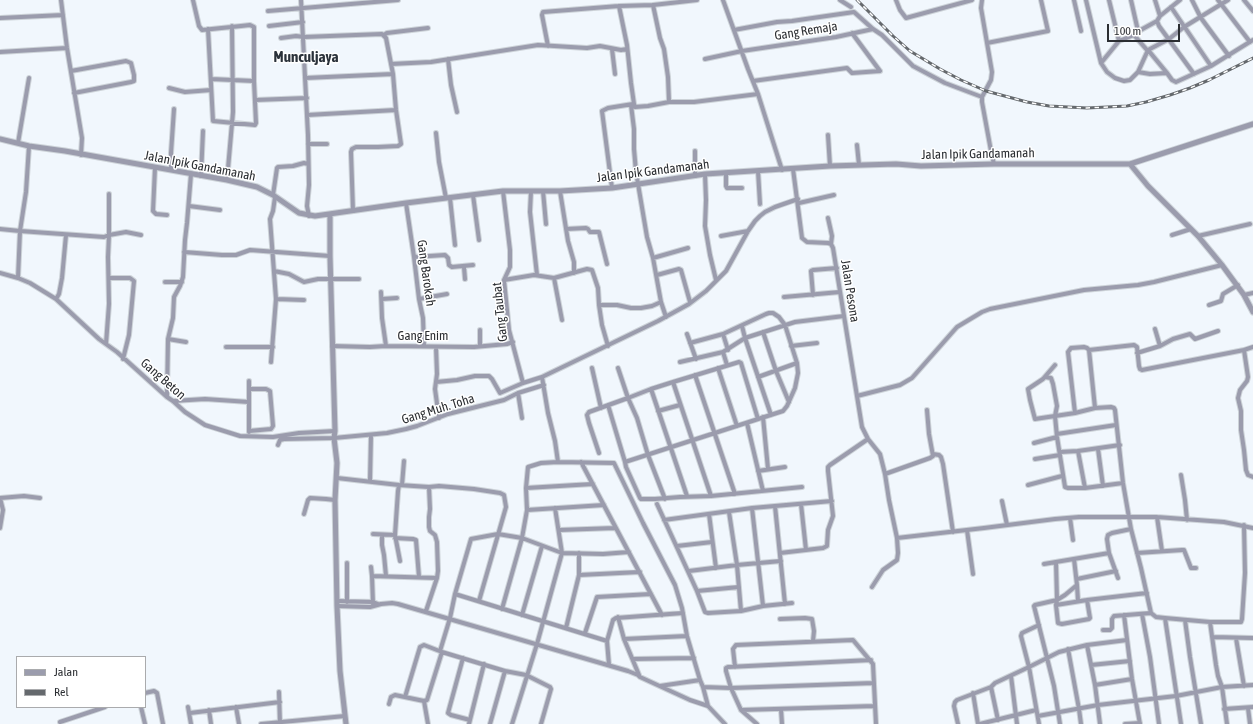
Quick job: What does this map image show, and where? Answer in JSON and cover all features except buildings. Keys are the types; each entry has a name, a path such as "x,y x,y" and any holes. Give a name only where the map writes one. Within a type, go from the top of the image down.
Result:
{"street":[{"path":"61,0 67,48 82,138 81,154"},
{"path":"193,0 200,29 250,25 254,27 255,125 213,120 208,29"},
{"path":"301,0 307,98 307,206 309,216"},
{"path":"268,11 398,0"},
{"path":"548,46 542,15 544,12 653,5 697,0"},
{"path":"724,0 758,94 782,170"},
{"path":"840,0 851,7"},
{"path":"896,0 900,10 906,18 972,0"},
{"path":"982,0 981,8 992,72 991,80 982,97 982,102 994,164"},
{"path":"988,43 1048,31 1041,0"},
{"path":"1074,0 1081,31"},
{"path":"1086,0 1101,63 1107,72 1115,78 1124,81 1130,80 1138,72 1148,50 1169,39 1184,27 1201,18 1228,0"},
{"path":"1109,0 1119,41"},
{"path":"1131,0 1138,31"},
{"path":"1154,0 1160,16"},
{"path":"1101,63 1119,41 1134,35 1138,31 1157,22 1160,16 1180,0"},
{"path":"1192,0 1201,18 1229,56"},
{"path":"1134,35 1172,80 1176,82 1211,66 1251,41 1218,0"},
{"path":"1244,0 1253,11"},
{"path":"653,5 660,38 664,49 670,102"},
{"path":"619,6 627,49 634,119 636,172 647,237 657,275 661,302 666,317"},
{"path":"1171,7 1211,66"},
{"path":"734,30 777,22 854,12 882,35 919,71 982,97"},
{"path":"0,18 64,15"},
{"path":"269,26 303,22"},
{"path":"1157,22 1194,74"},
{"path":"227,180 234,80 232,26"},
{"path":"281,38 296,36 384,35 387,32 428,28"},
{"name":"Gang Remaja","path":"705,59 742,51 836,37 873,29"},
{"path":"753,81 847,68 852,73 880,71 852,33"},
{"path":"353,211 351,150 356,147 400,145 393,74 386,38 384,35"},
{"path":"391,64 431,62 538,45 587,48 600,46 621,50 627,49"},
{"path":"0,52 67,48"},
{"path":"612,49 615,74"},
{"path":"448,59 451,85 457,112"},
{"path":"71,71 126,61 131,63 134,75 134,81 131,82 74,93"},
{"path":"1138,72 1150,74 1167,73"},
{"path":"305,78 393,74"},
{"path":"18,143 29,78"},
{"path":"211,79 246,82 254,81"},
{"path":"169,88 185,92 211,90"},
{"path":"612,188 602,111 608,108 632,104 636,107 670,102 694,102 758,94"},
{"path":"255,100 307,98"},
{"path":"171,170 174,109"},
{"path":"307,115 396,110"},
{"name":"Jalan Ipik Gandamanah","path":"0,139 29,146 227,180 257,187 274,196 299,213 309,216 319,216 502,191 560,191 612,188 705,174 782,170 793,168 896,164 921,166 994,164 1130,164 1253,124"},
{"path":"201,176 203,131"},
{"path":"436,133 439,162 448,198 455,245"},
{"path":"828,135 830,166"},
{"path":"308,144 327,144"},
{"path":"857,145 859,165"},
{"path":"18,278 20,231 26,192 29,146"},
{"path":"695,151 695,176"},
{"path":"271,362 276,299 270,219 273,211 278,167 293,166 304,163 308,164"},
{"path":"1130,164 1148,186 1198,236 1238,286 1253,312"},
{"path":"155,168 154,211 156,214 167,215"},
{"name":"Jalan Pesona","path":"793,168 802,238 807,242 826,242 831,244 833,248 862,427 868,439 880,454 885,474 898,553 897,560 883,570 872,588"},
{"path":"758,171 760,204"},
{"path":"726,173 727,188 742,188"},
{"path":"167,397 168,339 173,318 174,297 182,282 191,174"},
{"path":"705,174 706,230 716,280"},
{"name":"Gang Taubat","path":"502,191 510,250 510,267 504,280 512,342 523,383"},
{"path":"531,191 530,212 537,274"},
{"path":"543,191 546,224"},
{"path":"560,191 566,229 574,262 574,272"},
{"path":"106,344 110,304 108,257 109,194"},
{"path":"473,195 479,240"},
{"path":"436,382 457,380 475,376 489,376 500,393 523,383 543,381 679,310 706,291 728,268 748,231 755,221 765,212 776,207 798,201 834,195"},
{"name":"Gang Barokah","path":"406,203 414,257 418,299 423,318 424,346"},
{"path":"189,206 220,210"},
{"path":"330,214 334,438 337,454 335,500 337,606 340,671 346,724"},
{"path":"828,218 832,236 831,244"},
{"path":"1198,236 1250,224"},
{"path":"566,229 586,228 590,232 599,232 607,264"},
{"path":"0,229 104,237 109,234 126,232 141,235"},
{"path":"1172,235 1191,229"},
{"path":"721,236 748,231"},
{"path":"56,299 59,294 62,278 66,235"},
{"path":"653,258 688,248"},
{"path":"184,252 222,256 236,255 250,250 330,256"},
{"path":"414,257 445,255 448,258 448,263 450,266 464,267 473,265"},
{"path":"857,396 900,385 912,378 957,327 990,309 1082,290 1138,285 1154,282 1222,265"},
{"path":"464,267 465,280"},
{"path":"813,295 811,271 837,268"},
{"path":"504,280 537,274 554,278 587,269 592,270 598,288 602,325 608,346"},
{"path":"657,275 679,269 681,270 690,302"},
{"path":"274,271 289,274 304,282 314,279 359,279"},
{"name":"Gang Beton","path":"1,274 18,278 30,283 56,299 99,339 117,352 167,397 185,412 205,425 230,434 249,436 278,437 299,433 335,431"},
{"path":"109,278 130,278 134,281 129,335 123,359"},
{"path":"554,278 562,320"},
{"path":"165,282 182,282"},
{"path":"1209,305 1222,301 1223,294 1238,286"},
{"path":"382,292 382,318 386,346"},
{"path":"784,297 840,292"},
{"path":"1244,295 1253,293"},
{"path":"418,299 447,294"},
{"path":"382,299 397,298"},
{"path":"276,299 304,300"},
{"path":"599,305 617,305 631,308 641,308 652,306 661,302"},
{"path":"625,462 671,448 714,432 771,415 785,409 795,388 798,373 797,363 785,325 776,315 769,313 723,334 690,343"},
{"path":"680,362 726,351 745,338 795,322 844,316"},
{"path":"742,326 771,415"},
{"path":"1156,329 1160,346"},
{"path":"480,330 480,346"},
{"path":"1137,353 1190,334 1195,339 1218,331"},
{"path":"763,332 788,402"},
{"path":"687,334 696,359"},
{"path":"723,334 727,365"},
{"path":"168,339 186,342"},
{"name":"Gang Enim","path":"332,346 436,347 480,346 507,344 512,342"},
{"path":"791,346 817,343"},
{"path":"1075,413 1068,350 1071,348 1084,347 1088,350 1134,345 1137,347 1140,369 1142,370 1253,347"},
{"path":"226,347 273,348"},
{"path":"436,347 437,357 435,389 438,414"},
{"path":"1088,350 1095,408"},
{"path":"1244,350 1248,377 1247,381 1240,390 1238,398 1241,411 1241,430 1246,470 1248,475 1253,477"},
{"path":"599,453 587,415 589,412 651,389 739,362 741,363 761,418 768,469"},
{"path":"758,376 797,363"},
{"path":"1055,365 1045,377 1028,389 1035,419 1075,413 1095,408 1114,408 1130,529 1151,613 1156,617 1165,618 1210,622 1239,622 1242,619 1245,574 1244,525"},
{"path":"592,368 601,408"},
{"path":"618,368 665,499"},
{"path":"718,368 737,426"},
{"path":"695,375 735,494"},
{"path":"1045,377 1052,378 1054,384 1057,406 1055,416 1057,436 1062,476 1066,488 1085,488 1124,483"},
{"path":"249,381 249,436"},
{"path":"543,381 558,462"},
{"name":"Gang Muh. Toha","path":"278,446 280,440 284,439 334,438 371,435 406,429 417,426 438,414 504,400 543,381"},
{"path":"673,382 711,496"},
{"path":"249,389 266,389 270,391 274,426 271,429 249,431"},
{"path":"651,389 688,496"},
{"path":"518,393 522,418"},
{"path":"173,401 205,399 249,402"},
{"path":"608,405 626,467 640,498 665,499 688,496 711,496 802,487"},
{"path":"658,412 680,405"},
{"path":"885,474 933,457 927,410"},
{"path":"746,423 763,491"},
{"path":"1034,443 1057,436 1116,424"},
{"path":"370,481 371,435"},
{"path":"780,553 825,548 827,546 828,530 833,516 828,467 868,439"},
{"path":"1035,459 1060,453 1120,445"},
{"path":"1098,449 1103,486"},
{"path":"1078,451 1085,488"},
{"path":"933,454 939,454 941,456 953,532"},
{"path":"400,561 395,537 398,491 401,485 404,461"},
{"path":"581,462 662,615"},
{"path":"502,609 522,538 528,510 526,488 528,467 541,463 612,462 615,464 673,581 683,613 687,636 700,680 704,687 708,706"},
{"path":"758,471 785,467"},
{"path":"1182,475 1186,520"},
{"path":"1028,485 1062,476"},
{"path":"337,478 401,485 474,489 504,495 506,508 479,601"},
{"path":"526,488 593,484"},
{"path":"426,611 438,571 437,542 435,535 430,530 429,487"},
{"path":"0,528 3,513 0,498 24,496 40,498"},
{"path":"304,514 310,498 326,498 335,500"},
{"path":"664,520 752,508 832,501"},
{"path":"1002,501 1007,525"},
{"path":"657,504 689,572 703,610 706,612 741,611 763,606 792,603"},
{"path":"801,504 806,550"},
{"path":"528,510 604,505"},
{"path":"775,506 785,604"},
{"path":"512,724 526,675 537,644 562,553 555,508"},
{"path":"752,508 763,606"},
{"path":"729,512 737,565 741,611"},
{"path":"709,514 716,568"},
{"path":"896,538 1070,518 1129,518 1147,516 1244,525 1253,528"},
{"path":"1157,517 1162,551"},
{"path":"1070,518 1073,540"},
{"path":"559,530 615,528"},
{"path":"1118,578 1106,541 1108,535 1130,529"},
{"path":"967,530 974,574"},
{"path":"373,534 413,538 416,540 420,577"},
{"path":"390,704 391,697 393,696 424,701 429,698 455,594 471,539 498,534 522,538 562,553 603,554 629,552"},
{"path":"382,535 386,576"},
{"path":"677,546 712,542"},
{"path":"522,615 542,546"},
{"path":"1137,553 1183,550 1191,568 1196,568"},
{"path":"566,628 579,575 579,553"},
{"path":"1044,564 1109,553"},
{"path":"1074,559 1078,601"},
{"path":"689,572 737,565 781,561"},
{"path":"1056,562 1056,605 1059,624 1087,620 1090,618 1087,600"},
{"path":"347,563 347,602"},
{"path":"371,567 373,604"},
{"path":"1077,579 1116,571"},
{"path":"579,575 640,572"},
{"path":"372,576 437,578"},
{"path":"1060,724 1048,658 1034,606 1057,600 1077,585"},
{"path":"697,591 739,587"},
{"path":"1056,605 1147,593"},
{"path":"455,594 608,641"},
{"path":"586,633 597,597 651,594"},
{"path":"337,606 347,602 373,604"},
{"path":"337,606 398,604 537,644 638,675 690,700 708,706 725,724"},
{"path":"609,666 608,641 614,620 618,617 683,613"},
{"path":"1103,630 1110,630 1112,628 1113,617 1151,613"},
{"path":"1142,614 1160,724"},
{"path":"1124,615 1132,679 1140,723 1125,724"},
{"path":"618,617 624,639 640,677"},
{"path":"1165,618 1181,724"},
{"path":"780,619 812,619 814,631 813,641"},
{"path":"1185,620 1201,724"},
{"path":"1210,622 1227,724"},
{"path":"1039,625 1021,634 1029,667 1039,724"},
{"path":"624,639 687,636"},
{"path":"1213,637 1253,638"},
{"path":"1236,638 1244,686"},
{"path":"735,667 733,648 736,645 853,640 871,660 874,666 876,724"},
{"path":"958,724 954,706 955,702 991,687 995,683 1059,652 1087,645 1127,640"},
{"path":"405,697 420,647 424,644 441,651 505,671 526,675 548,686 551,689 541,724"},
{"path":"1087,645 1095,685 1100,724"},
{"path":"1068,649 1081,724"},
{"path":"463,658 448,713 451,716 470,722 484,664"},
{"path":"633,659 694,658"},
{"path":"757,724 741,710 731,688 726,670 728,667 871,660"},
{"path":"1091,665 1130,661"},
{"path":"490,724 505,671"},
{"path":"1011,676 1017,724"},
{"path":"1095,685 1132,679"},
{"path":"659,686 700,680"},
{"path":"704,687 731,688 874,683"},
{"path":"1038,716 1098,705 1176,696 1222,687 1253,685"},
{"path":"991,687 998,720"},
{"path":"146,693 154,691 157,693 163,724"},
{"path":"279,692 280,723"},
{"path":"973,694 979,724 1036,710"},
{"path":"424,701 428,724"},
{"path":"190,713 280,702"},
{"path":"741,710 875,706"},
{"path":"188,707 191,724"},
{"path":"236,707 239,724"},
{"path":"1224,710 1253,707"},
{"path":"60,722 102,708"},
{"path":"141,708 145,724"},
{"path":"1248,708 1250,724"},
{"path":"781,709 782,724"},
{"path":"209,710 211,724"},
{"path":"261,724 345,716"}],"railway":[{"path":"857,0 910,51 940,69 986,91 1027,102 1049,106 1087,108 1127,106 1146,102 1190,88 1253,58"}],"district":[{"name":"Munculjaya","path":"306,57"}]}
